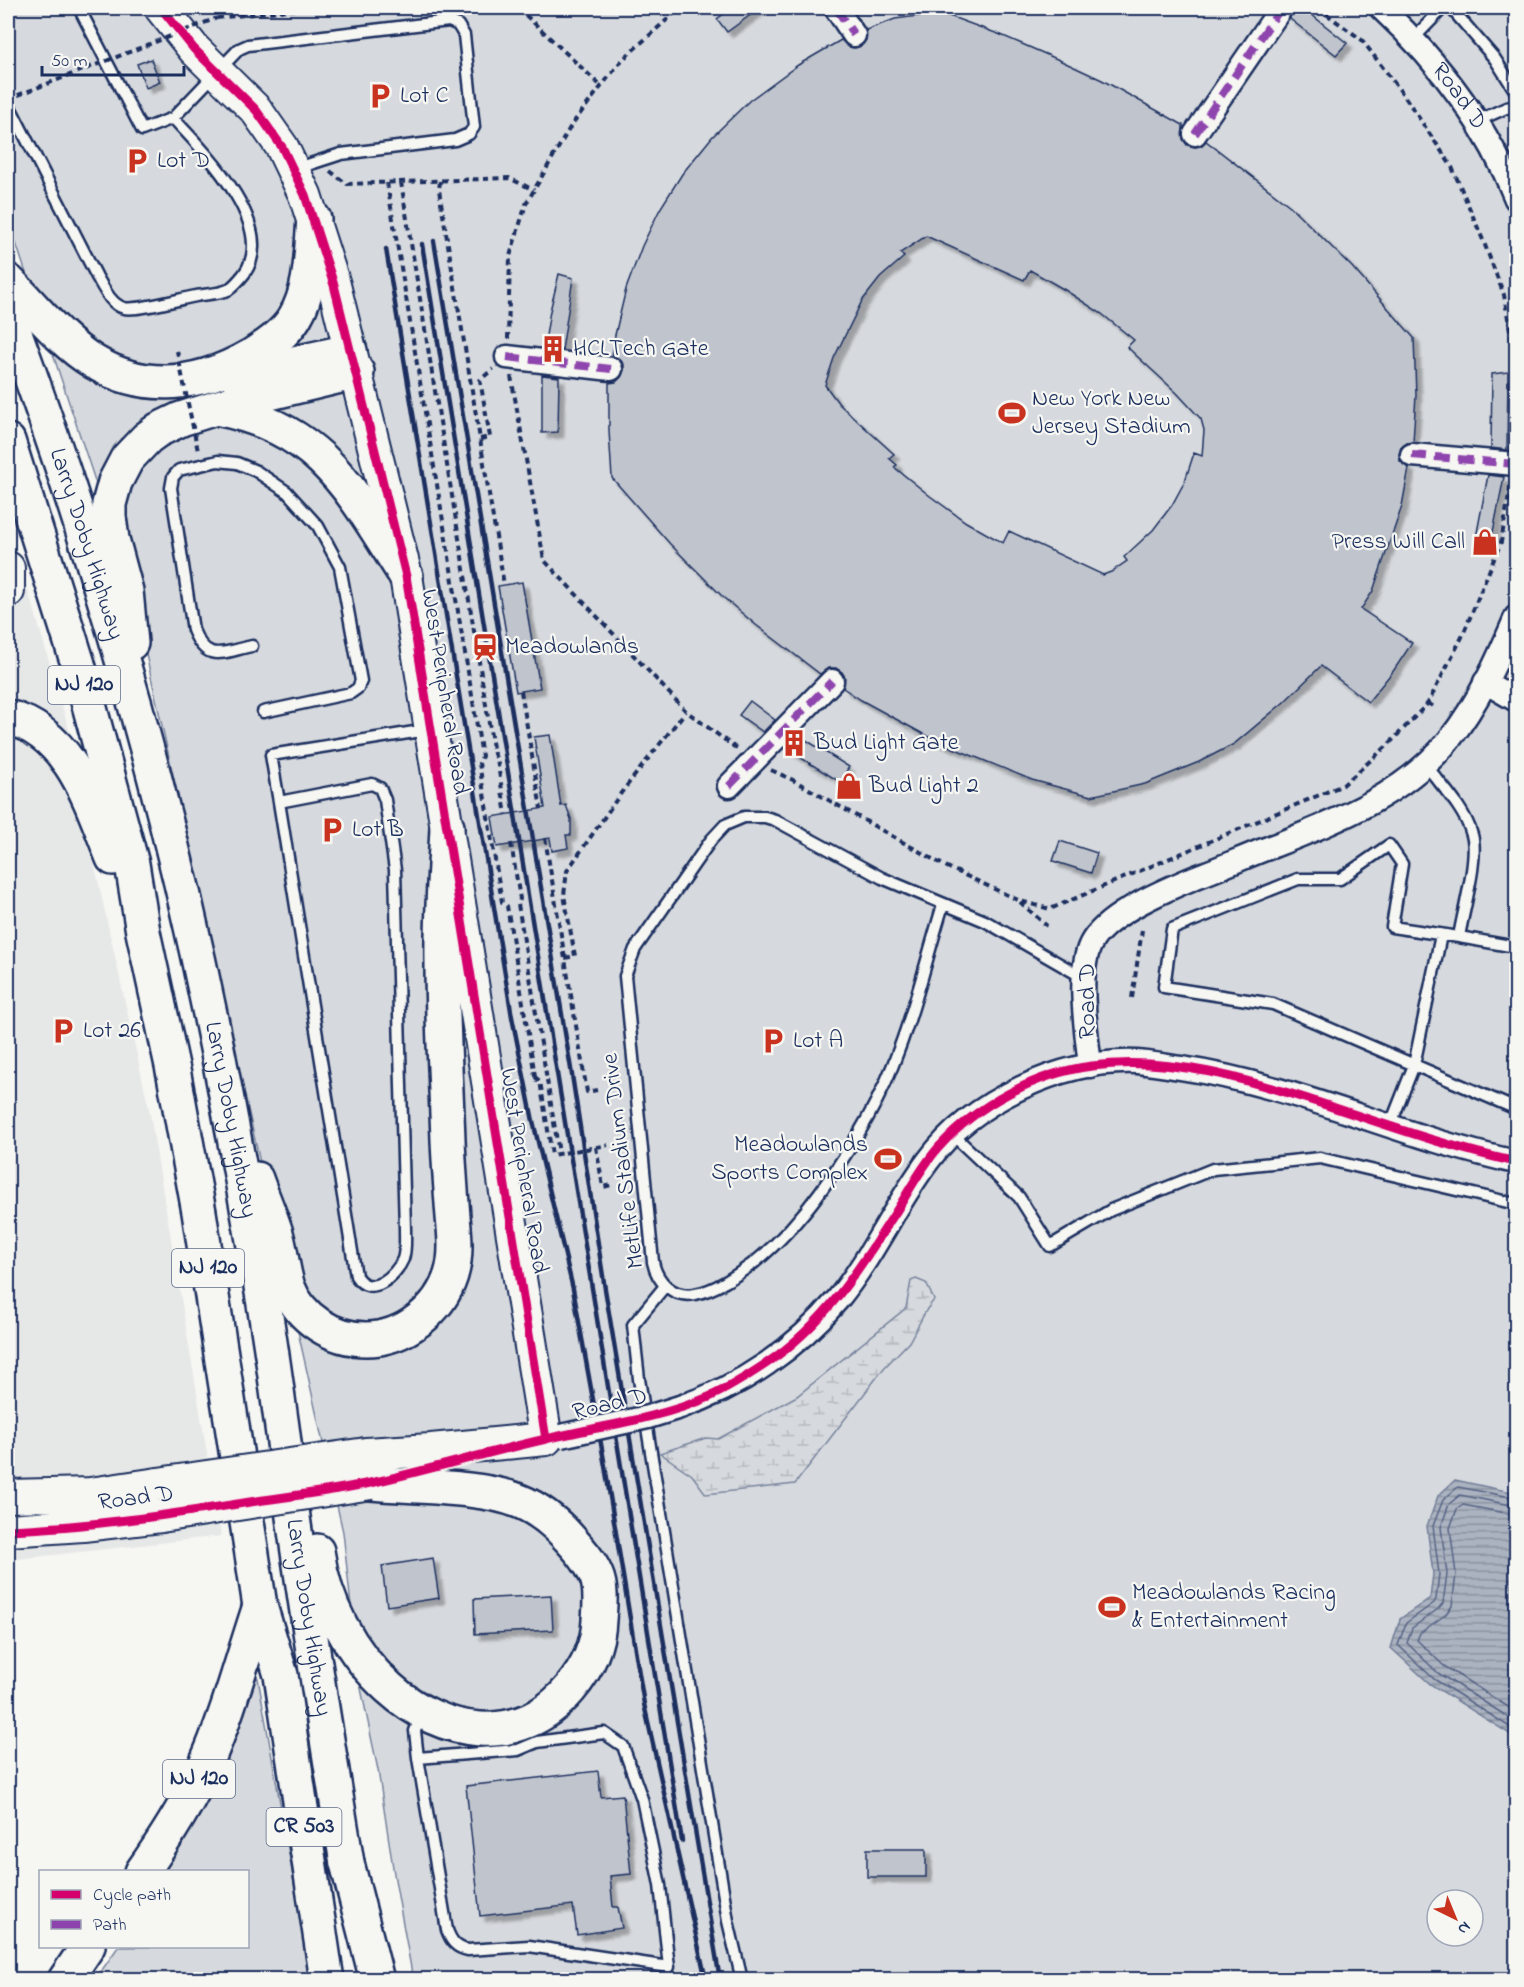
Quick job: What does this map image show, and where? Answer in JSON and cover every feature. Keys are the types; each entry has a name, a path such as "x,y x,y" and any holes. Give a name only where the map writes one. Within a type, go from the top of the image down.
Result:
{"main road":[{"path":"8,281 81,353 111,371 129,377 166,382 192,381 213,374 259,351 285,331 295,318 305,294 314,219"},
{"name":"Larry Doby Highway","path":"8,314 85,540 140,728 176,865 228,1102 280,1410 294,1526 347,1863 377,1980"},
{"path":"213,374 354,361"},
{"path":"140,728 126,591 112,539 109,517 111,494 120,470 147,438 170,424 354,361"},
{"path":"216,408 247,415 277,426 302,441 324,459 350,489 406,576"},
{"name":"Larry Doby Highway","path":"8,441 100,741 132,864 143,932 174,1076 199,1212 260,1606 226,1712 205,1766 183,1808 143,1870"},
{"path":"8,717 25,723 44,736 62,752 77,773 143,932"},
{"path":"228,1102 276,1232 289,1289 301,1309 317,1324 354,1338 383,1338 396,1334 422,1318 446,1287 456,1252 449,1153 441,962 447,827"},
{"path":"280,1410 314,1523 321,1576 339,1623 380,1680 422,1712 460,1727 487,1729 512,1726 526,1722 552,1707 563,1698 581,1675 595,1648 599,1634 600,1604 597,1577 584,1554 548,1517 519,1501 369,1468"},
{"name":"CR 503","path":"260,1606 281,1675 327,1980"},
{"name":"CR 503","path":"347,1863 359,1980"},
{"path":"65,1980 87,1948"}],"street":[{"name":"West Peripheral Road","path":"161,8 194,49 256,110 276,137 294,169 314,219 354,361 406,576 447,827 554,1437"},
{"path":"836,8 854,34"},
{"name":"Road D","path":"1381,8 1413,39 1449,80 1477,121 1505,171 1516,199"},
{"path":"1196,134 1279,11"},
{"path":"507,357 610,369"},
{"path":"1412,455 1515,464"},
{"path":"8,568 8,591"},
{"name":"Road D","path":"8,1530 83,1525 161,1516 369,1468 554,1437 648,1417 680,1407 714,1395 752,1373 806,1332 838,1298 853,1279 927,1163 952,1134 972,1117 1016,1090 1040,1080 1090,1066 1084,978 1086,956 1093,940 1102,930 1129,910 1176,885 1335,822 1369,804 1425,764 1449,739 1485,682 1516,617"},
{"path":"729,786 832,681"},
{"path":"1485,682 1516,700"},
{"path":"1090,1066 1136,1062 1217,1074 1270,1087 1428,1138 1516,1162"},
{"name":"Road D","path":"8,1496 90,1494 158,1484 369,1468"}],"lane":[{"path":"79,8 142,130 173,118 239,49 248,45 449,21 458,25 464,35 474,127 469,134 455,140 341,154 294,169"},
{"path":"1413,39 1443,8"},
{"path":"1451,8 1495,59 1516,92"},
{"path":"8,101 97,277 112,300 123,308 227,290 240,278 251,260 253,241 250,230 230,184 212,158 173,118"},
{"path":"1477,121 1516,106"},
{"path":"252,645 215,654 205,651 192,630 171,488 173,477 179,470 218,461 237,463 256,471 287,492 318,525 340,567 361,681 358,688 351,693 263,712"},
{"path":"279,802 372,784 380,788 385,800 395,870 405,1229 404,1256 397,1270 387,1280 369,1287 360,1283 356,1276 271,755 431,730"},
{"path":"1425,764 1460,812 1472,835 1474,851 1459,937"},
{"name":"MetLife Stadium Drive","path":"943,904 899,1050 868,1118 828,1182 777,1243 744,1270 721,1284 699,1293 681,1294 665,1286 655,1271 653,1262 625,976 635,949 711,840 725,825 734,820 754,816 776,820 882,878 985,921 1084,978"},
{"path":"1516,947 1392,927 1402,864 1389,845 1341,879 1298,879 1173,929 1164,987 1273,1004 1514,1108 1516,1095"},
{"path":"1390,1126 1414,1065 1441,935"},
{"path":"952,1134 1018,1197 1050,1246 1111,1210 1213,1168 1320,1158 1516,1204"},
{"path":"665,1286 633,1325 639,1379 728,1921 742,1980"},
{"path":"422,1712 415,1731 418,1758 447,1930 452,1942 468,1950 529,1946 669,1967"},
{"path":"418,1758 518,1750 537,1742 604,1733 622,1746 644,1810 660,1885 670,1980"}],"path":[{"path":"8,101 218,18 307,8"},
{"path":"518,8 601,86"},
{"path":"680,8 622,60 572,124 526,204 510,256 507,357 544,560 686,711 753,761 793,780 945,866 1020,901 1050,909 1343,785 1388,745 1428,703 1462,637 1501,542 1515,464 1516,396"},
{"path":"1318,8 1362,40 1405,97 1452,166 1504,295 1516,365"},
{"path":"330,171 347,184 509,178 534,190"},
{"path":"440,181 439,190 504,585"},
{"path":"401,182 494,754 497,759 506,815"},
{"path":"387,183 482,756 485,762"},
{"path":"177,351 198,451"},
{"path":"480,439 490,437 480,380 507,357"},
{"path":"521,691 541,809"},
{"path":"1428,703 1435,708"},
{"path":"565,958 575,956 564,895 567,871 621,793 686,711"},
{"path":"491,761 494,754"},
{"path":"482,756 479,763 490,833 502,902 507,906"},
{"path":"545,838 587,1092 597,1090"},
{"path":"511,843 559,1153"},
{"path":"514,900 519,904"},
{"path":"508,901 535,1080 540,1081 552,1155 608,1145"},
{"path":"1020,901 1047,926"},
{"path":"1132,998 1142,930"},
{"path":"596,1147 603,1187 612,1185"}],"shaded area":[{"path":"8,529 76,754 86,827 149,1109 221,1536 8,1560"}],"green space":[{"name":"Meadowlands Sports Complex","path":"8,8 1516,8 1516,1979 413,1979 378,1770 359,1679 343,1532 132,592 8,219"},
{"path":"916,1279 926,1283 934,1300 909,1342 884,1368 795,1484 706,1494 692,1475 660,1453 706,1438 718,1439 797,1396 906,1308 911,1281"},
{"path":"258,1678 311,1979 95,1980 117,1948 249,1948 249,1870 160,1870 253,1679"}],"water":[{"path":"1455,1480 1516,1493 1516,1738 1430,1684 1391,1648 1400,1619 1430,1598 1433,1574 1427,1526 1438,1496"}],"building":[{"path":"732,8 760,8 727,32 717,19"},
{"path":"1292,8 1303,8 1347,43 1336,55 1290,19"},
{"name":"New York New Jersey Stadium","path":"941,13 1001,35 1102,80 1183,125 1183,139 1187,145 1201,146 1206,141 1290,206 1352,267 1414,338 1416,395 1413,442 1401,447 1399,454 1400,461 1409,468 1402,506 1373,591 1361,609 1412,643 1368,702 1321,666 1283,703 1234,744 1199,762 1145,784 1091,796 1032,780 936,741 861,700 843,688 845,677 836,668 828,668 820,674 724,598 670,544 612,478 609,383 616,382 624,370 624,364 612,356 615,335 626,289 642,246 660,209 682,174 712,137 750,100 798,65 841,40 849,47 861,46 866,40 866,30 895,19","holes":["926,236 1024,280 1030,270 1102,314 1134,340 1127,347 1177,393 1201,419 1204,430 1202,456 1194,453 1185,481 1172,505 1153,530 1124,557 1127,561 1103,575 1009,531 1003,543 966,522 894,467 897,465 889,458 894,454 839,404 825,385 834,358 862,301 880,278 904,257 900,253"]},
{"path":"151,59 160,82 146,88 137,64"},
{"path":"559,274 573,278 562,350 544,348"},
{"path":"1508,372 1507,450 1491,448 1492,374"},
{"path":"542,375 559,377 558,432 542,433"},
{"path":"1488,475 1504,477 1490,547 1475,543"},
{"path":"522,582 540,688 516,692 498,586"},
{"path":"750,701 775,720 763,732 739,715"},
{"path":"550,735 561,806 566,805 571,819 571,835 566,835 568,848 552,851 550,838 497,847 492,817 545,808 534,737"},
{"path":"798,735 849,767 840,782 785,748"},
{"path":"1060,841 1097,853 1091,873 1053,861"},
{"path":"433,1558 439,1598 387,1606 382,1566"},
{"path":"551,1595 553,1630 475,1634 474,1599"},
{"path":"598,1771 601,1797 623,1795 631,1874 610,1876 613,1907 618,1907 622,1928 577,1935 573,1905 480,1916 466,1786"},
{"path":"867,1849 926,1849 926,1877 867,1877"}],"railway":[{"path":"434,241 720,1980"},
{"path":"422,244 682,1841"},
{"path":"386,249 512,1017 533,1121 573,1289 644,1704 706,1980"}],"marked path":[{"path":"836,8 854,35"},
{"path":"1195,134 1281,8"},
{"path":"507,357 611,369"},
{"path":"1412,455 1516,464"},
{"path":"729,786 832,681"}],"cycle path":[{"path":"161,8 194,49 256,110 282,147 305,195 334,285 406,576 546,1439"},
{"path":"8,1530 129,1520 360,1485 525,1444 650,1417 709,1397 788,1348 824,1313 855,1274 927,1162 954,1132 1009,1093 1071,1070 1121,1063 1151,1064 1209,1072 1267,1086 1443,1143 1516,1162"}],"place":[{"name":"Lot C","path":"380,96"},
{"name":"Lot D","path":"137,161"},
{"name":"HCLTech Gate","path":"553,349"},
{"name":"New York New Jersey Stadium","path":"1012,413"},
{"name":"Press Will Call","path":"1485,542"},
{"name":"Meadowlands","path":"485,647"},
{"name":"Bud Light Gate","path":"794,743"},
{"name":"Bud Light 2","path":"849,786"},
{"name":"Lot B","path":"332,830"},
{"name":"Lot 26","path":"63,1031"},
{"name":"Lot A","path":"773,1041"},
{"name":"Meadowlands Sports Complex","path":"888,1159"},
{"name":"Meadowlands Racing & Entertainment","path":"1112,1607"}]}
